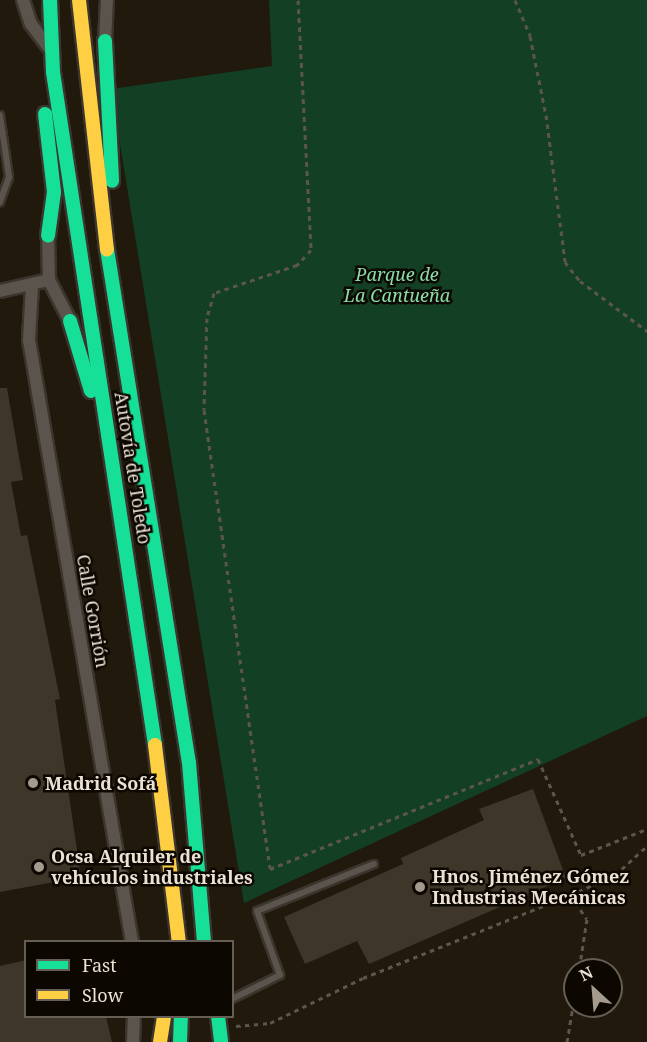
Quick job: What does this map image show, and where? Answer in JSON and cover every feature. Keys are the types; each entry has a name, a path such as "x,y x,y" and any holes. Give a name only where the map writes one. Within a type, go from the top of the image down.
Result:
{"highway":[{"name":"Autovía de Toledo","path":"50,0 53,72 109,446 139,611 177,916 171,940"},
{"name":"Autovía de Toledo","path":"80,0 89,123 114,307 189,763 201,874 204,940"},
{"path":"105,41 105,120 121,256 114,307"},
{"path":"48,236 54,192 44,105 53,72"},
{"path":"70,321 109,446"},
{"path":"201,874 209,940"},
{"path":"160,1042 164,1018"},
{"path":"180,1042 181,1018"},
{"path":"208,1018 209,1042"},
{"path":"218,1018 221,1037"}],"street":[{"path":"22,0 31,24 51,52"},
{"path":"105,41 107,0"},
{"path":"48,236 49,280 70,321"},
{"path":"0,291 49,280"},
{"name":"Calle Gorrión","path":"32,285 29,340 132,940"},
{"path":"133,1042 134,1018"}],"lane":[{"path":"0,116 9,177 0,202"},
{"path":"234,998 280,975 257,911 374,864"}],"path":[{"path":"298,0 311,250 297,266 214,292 207,318 204,410 270,869 538,759 581,855 647,829"},
{"path":"516,0 530,36 546,115 565,262 580,281 647,331"},
{"path":"221,1037 270,1023 363,978 615,875 647,846"},
{"path":"570,895 587,919 581,958"},
{"path":"567,1042 571,1018"}],"green space":[{"name":"Parque de La Cantueña","path":"269,0 647,0 647,716 244,903 111,89 272,66"}],"building":[{"path":"0,388 7,388 23,480 11,482 21,536 27,535 60,699 55,700 81,877 0,892"},
{"name":"Hnos. Jiménez Gómez Industrias Mecánicas","path":"533,789 566,878 369,964 357,941 305,964 284,917 403,864 401,858 484,820 479,809"},
{"path":"24,960 24,1018 106,1018 112,1042 0,1042 0,966"}],"traffic: fast":[{"path":"50,0 53,72 155,745"},
{"path":"105,41 112,181"},
{"path":"45,114 54,192 48,236"},
{"path":"107,249 189,763 204,940"},
{"path":"70,321 91,391"},
{"path":"180,1042 181,1018"},
{"path":"218,1018 221,1042"}],"traffic: slow":[{"path":"79,0 107,249"},
{"path":"155,745 179,940"},
{"path":"160,1042 164,1018"}],"place":[{"name":"Madrid Sofá","path":"33,783"},
{"name":"Ocsa Alquiler de vehículos industriales","path":"39,867"},
{"name":"Hnos. Jiménez Gómez Industrias Mecánicas","path":"420,887"}]}
